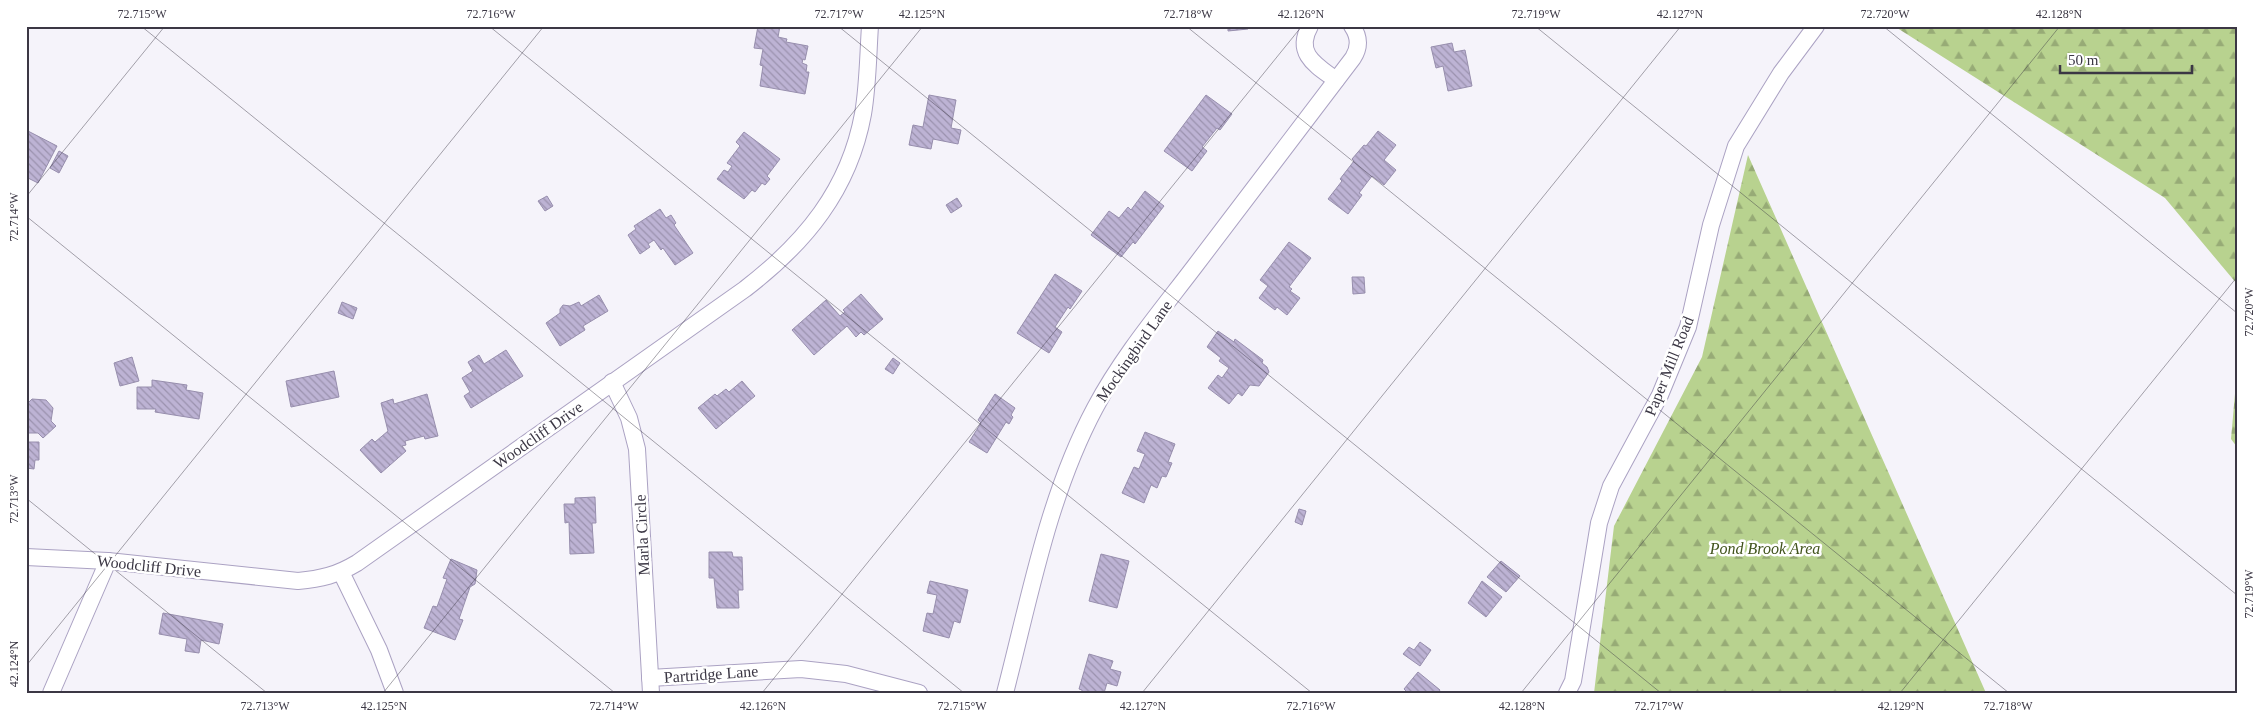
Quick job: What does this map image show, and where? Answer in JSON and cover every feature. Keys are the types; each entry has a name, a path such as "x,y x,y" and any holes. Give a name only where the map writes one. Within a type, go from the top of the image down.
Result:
{"street":[{"name":"Woodcliff Drive","path":"26,557 108,561 298,581 320,579 341,572 763,275 796,245 823,212 843,177 858,135 866,92 870,26"},
{"path":"1310,26 1305,37 1306,53 1311,61 1336,80"},
{"name":"Mockingbird Lane","path":"1005,693 1056,502 1070,463 1095,408 1112,378 1151,323 1358,49 1358,39 1352,26"},
{"name":"Paper Mill Road","path":"1567,693 1573,681 1599,524 1611,486 1660,395 1688,327 1710,225 1736,146 1780,73 1816,26"},
{"name":"Marla Circle","path":"612,382 629,418 637,449 650,685"},
{"path":"51,693 108,561"},
{"path":"341,572 386,667 395,693"},
{"name":"Partridge Lane","path":"650,685 801,669 846,674 919,693"}],"green space":[{"path":"1894,26 2237,26 2237,284 2165,198"},
{"name":"Pond Brook Area","path":"1748,155 1986,693 1594,693 1614,526 1702,357"},
{"path":"2237,371 2237,447 2231,439"}],"building":[{"path":"758,26 780,26 778,37 787,39 786,42 808,46 805,60 803,59 802,63 807,65 806,72 809,72 805,94 760,86 763,66 760,65 763,49 754,48"},
{"path":"1228,26 1247,26 1248,29 1228,31"},
{"path":"1452,43 1454,52 1465,50 1472,86 1448,91 1443,66 1436,68 1431,47"},
{"path":"929,95 956,100 951,128 961,130 958,144 933,139 931,149 909,145 913,125 923,127"},
{"path":"1206,95 1232,114 1220,130 1217,128 1202,147 1207,151 1192,171 1164,151"},
{"path":"26,130 57,146 38,183 26,177"},
{"path":"1378,131 1396,145 1384,160 1396,170 1384,185 1372,176 1359,193 1362,195 1348,214 1328,199 1354,161 1352,159"},
{"path":"744,132 780,159 767,176 770,179 765,185 762,183 755,192 752,190 744,199 717,179 724,170 728,172 732,166 727,163 740,146 736,142"},
{"path":"59,151 68,156 59,173 50,168"},
{"path":"1145,191 1164,206 1135,244 1133,242 1121,257 1091,235 1109,211 1119,218 1128,207 1131,210"},
{"path":"547,196 553,206 545,211 538,201"},
{"path":"957,198 962,206 951,213 946,205"},
{"path":"660,209 666,218 671,215 676,223 674,225 693,253 675,265 663,248 661,250 654,240 648,244 650,247 640,254 628,235 636,229 634,226"},
{"path":"1289,242 1311,258 1289,287 1292,289 1290,291 1300,298 1287,315 1277,307 1275,310 1259,298 1268,286 1260,280"},
{"path":"1055,274 1082,291 1070,309 1068,307 1055,327 1062,332 1049,353 1017,333"},
{"path":"1352,277 1364,277 1365,293 1353,294"},
{"path":"861,294 883,319 864,335 861,332 856,337 847,326 814,355 792,330 826,300 840,316 845,312 843,310"},
{"path":"599,295 608,311 583,326 585,330 560,346 546,323 560,313 563,305 570,306 579,302 581,306"},
{"path":"342,302 357,308 353,319 338,313"},
{"path":"1218,331 1234,342 1235,339 1263,360 1262,363 1269,372 1259,386 1250,385 1242,396 1238,393 1229,404 1208,388 1218,375 1222,378 1229,368 1219,361 1221,358 1207,347"},
{"path":"506,350 523,376 471,408 464,396 470,392 462,378 473,371 468,362 479,355 484,364"},
{"path":"132,357 139,381 120,386 114,363"},
{"path":"893,358 900,363 893,374 885,369"},
{"path":"334,371 339,397 291,407 286,381"},
{"path":"152,380 187,385 186,390 203,393 199,419 155,412 156,409 137,409 137,387 152,387"},
{"path":"742,381 755,396 716,429 698,408 715,394 717,396 726,389 729,392"},
{"path":"427,394 438,436 425,439 424,436 405,441 406,445 402,446 406,451 381,473 360,450 372,439 375,442 388,431 381,403 393,399 394,404"},
{"path":"995,394 1015,408 1009,424 1006,422 987,453 969,442 981,423 978,420"},
{"path":"32,399 46,400 53,408 51,421 56,426 43,438 38,433 26,433 26,405"},
{"path":"1145,432 1175,444 1168,462 1172,463 1166,477 1162,476 1157,488 1151,485 1144,503 1122,493 1134,467 1139,469 1145,454 1137,451"},
{"path":"26,442 39,442 39,460 35,460 34,469 26,468"},
{"path":"595,497 596,523 592,523 594,553 570,554 569,522 565,523 564,504 575,504 575,498"},
{"path":"1299,509 1306,511 1302,525 1295,522"},
{"path":"709,552 732,552 733,557 742,557 743,590 738,590 739,608 717,608 714,578 709,578"},
{"path":"1101,554 1129,561 1117,608 1089,601"},
{"path":"451,559 477,570 475,584 470,587 459,619 463,620 455,640 424,628 433,606 437,607 447,579 443,578"},
{"path":"1501,561 1520,576 1506,592 1487,577"},
{"path":"930,581 968,590 960,623 954,621 949,638 923,631 927,613 933,614 937,595 927,593"},
{"path":"1482,581 1502,597 1486,617 1468,603"},
{"path":"163,613 223,624 219,644 201,640 199,653 185,651 187,639 159,634"},
{"path":"1420,642 1431,650 1420,666 1403,654 1409,647 1414,650"},
{"path":"1089,654 1113,661 1110,669 1121,672 1117,686 1107,683 1104,693 1082,693 1082,690 1079,689"},
{"path":"1418,672 1440,690 1438,693 1408,693 1404,689"}]}
